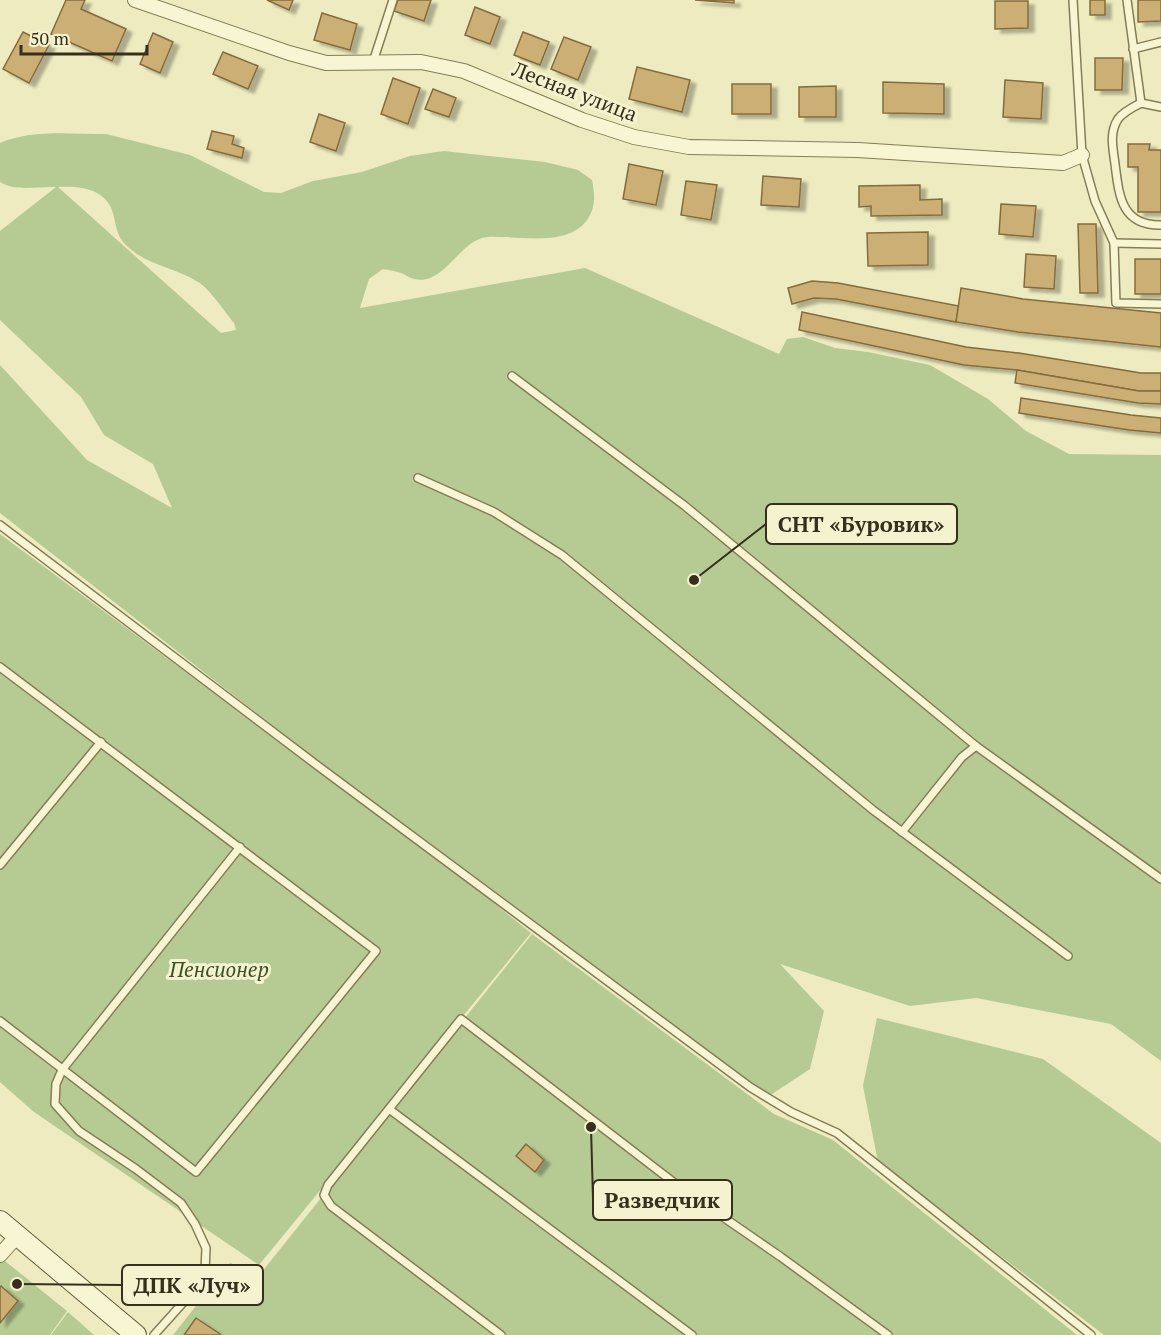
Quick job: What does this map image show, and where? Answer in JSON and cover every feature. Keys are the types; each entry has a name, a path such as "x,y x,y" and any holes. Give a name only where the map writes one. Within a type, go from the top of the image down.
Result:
{"street":[{"name":"Лесная улица","path":"135,0 288,53 326,63 420,62 464,71 582,120 634,137 689,147 858,150 1063,163 1082,155"},
{"path":"0,1221 136,1335"},
{"path":"0,1255 18,1236"}],"lane":[{"path":"374,62 393,0"},
{"path":"1073,0 1082,155 1095,201 1114,243 1116,303 1161,304"},
{"path":"1127,0 1141,103"},
{"path":"1133,49 1161,42"},
{"path":"1161,107 1141,103 1119,119 1111,135 1119,197 1124,208 1145,224 1161,225"},
{"path":"1114,243 1161,244"},
{"path":"512,376 685,506 976,746 1161,879"},
{"path":"418,478 494,512 562,555 873,810 1068,956"},
{"path":"0,525 337,780 750,1087 791,1112 837,1133 1091,1335"},
{"path":"0,667 376,951 196,1172 0,1021"},
{"path":"0,865 101,742"},
{"path":"902,832 962,757 976,746"},
{"path":"154,1335 190,1295 205,1272 206,1248 195,1224 181,1203 136,1169 79,1131 56,1104 56,1084 62,1070 240,847"},
{"path":"501,1335 331,1206 324,1195 328,1185 461,1019 681,1188 782,1257 888,1335"},
{"path":"389,1109 692,1335"}],"green space":[{"path":"38,134 106,134 190,155 264,192 281,193 313,181 362,172 410,156 444,151 545,162 578,170 592,180 594,196 590,215 580,228 571,233 549,238 482,238 465,248 433,277 424,280 383,269 369,279 360,308 585,268 779,354 787,339 803,337 835,348 868,352 930,365 988,399 1026,431 1069,454 1161,455 1161,1061 1111,1024 976,998 910,1006 780,964 824,1011 810,1069 769,1096 319,762 0,513 0,365 87,460 172,508 153,464 104,435 81,397 0,320 0,231 56,187 20,188 0,182 0,143","holes":["58,187 83,188 105,199 112,210 118,233 125,244 141,257 203,285 234,323 236,330 221,333"]},
{"name":"Пенсионер","path":"0,534 463,878 531,933 259,1265 34,1112 0,1082"},
{"path":"532,934 774,1114 833,1140 1077,1335 173,1335 230,1263 261,1273"},
{"path":"877,1018 1043,1059 1161,1143 1161,1335 1104,1335 878,1162 863,1086"},
{"path":"0,1257 67,1311 50,1335 0,1335"},
{"path":"68,1312 94,1335 51,1335"}],"building":[{"path":"66,0 85,0 81,9 126,29 112,61 51,34"},
{"path":"267,0 293,0 289,10"},
{"path":"398,0 431,0 424,21 394,11"},
{"path":"695,0 734,0 734,3"},
{"path":"1090,0 1105,0 1105,15 1090,15"},
{"path":"1138,0 1161,0 1161,21 1138,22"},
{"path":"995,1 1028,1 1028,28 995,29"},
{"path":"475,7 500,17 490,44 465,35"},
{"path":"322,13 357,24 350,50 314,40"},
{"path":"23,32 49,45 29,83 3,69"},
{"path":"523,32 549,42 540,65 514,55"},
{"path":"153,33 173,42 160,73 140,64"},
{"path":"564,37 591,47 578,80 551,69"},
{"path":"223,52 258,66 248,89 213,74"},
{"path":"1095,58 1123,58 1122,90 1095,90"},
{"path":"637,67 690,80 682,112 629,99"},
{"path":"393,78 420,88 408,124 381,114"},
{"path":"1005,80 1043,83 1041,119 1003,117"},
{"path":"883,82 944,84 944,114 883,113"},
{"path":"732,84 771,84 771,114 732,114"},
{"path":"836,86 836,117 799,117 799,87"},
{"path":"433,89 456,98 449,117 425,109"},
{"path":"319,114 345,123 336,151 310,142"},
{"path":"212,131 234,136 232,144 244,148 242,158 207,149"},
{"path":"1128,144 1150,144 1149,150 1161,150 1161,212 1138,212 1138,167 1128,167"},
{"path":"629,164 663,171 656,205 623,199"},
{"path":"763,176 801,179 799,207 761,205"},
{"path":"686,181 717,185 711,220 681,215"},
{"path":"920,185 920,200 942,199 942,215 871,216 871,206 859,207 859,186"},
{"path":"1001,204 1036,206 1033,237 999,234"},
{"path":"1078,224 1096,224 1098,293 1080,293"},
{"path":"928,232 928,265 868,266 867,233"},
{"path":"1026,254 1056,256 1054,289 1024,287"},
{"path":"1135,259 1161,259 1161,294 1135,294"},
{"path":"812,281 838,283 959,306 956,322 836,299 814,298 792,304 788,288"},
{"path":"961,288 1023,299 1161,313 1161,347 1018,332 956,322"},
{"path":"802,312 966,347 1019,353 1141,373 1161,373 1161,391 1139,391 1017,370 964,365 799,330"},
{"path":"1017,370 1139,391 1161,391 1161,404 1138,403 1015,383"},
{"path":"1021,398 1161,418 1161,433 1019,413"},
{"path":"526,1144 544,1160 535,1172 516,1156"},
{"path":"0,1287 18,1301 0,1323"},
{"path":"196,1318 220,1334 184,1335"}],"place":[{"name":"СНТ «Буровик»","path":"694,580"},
{"name":"Разведчик","path":"591,1127"},
{"name":"ДПК «Луч»","path":"17,1284"}]}
